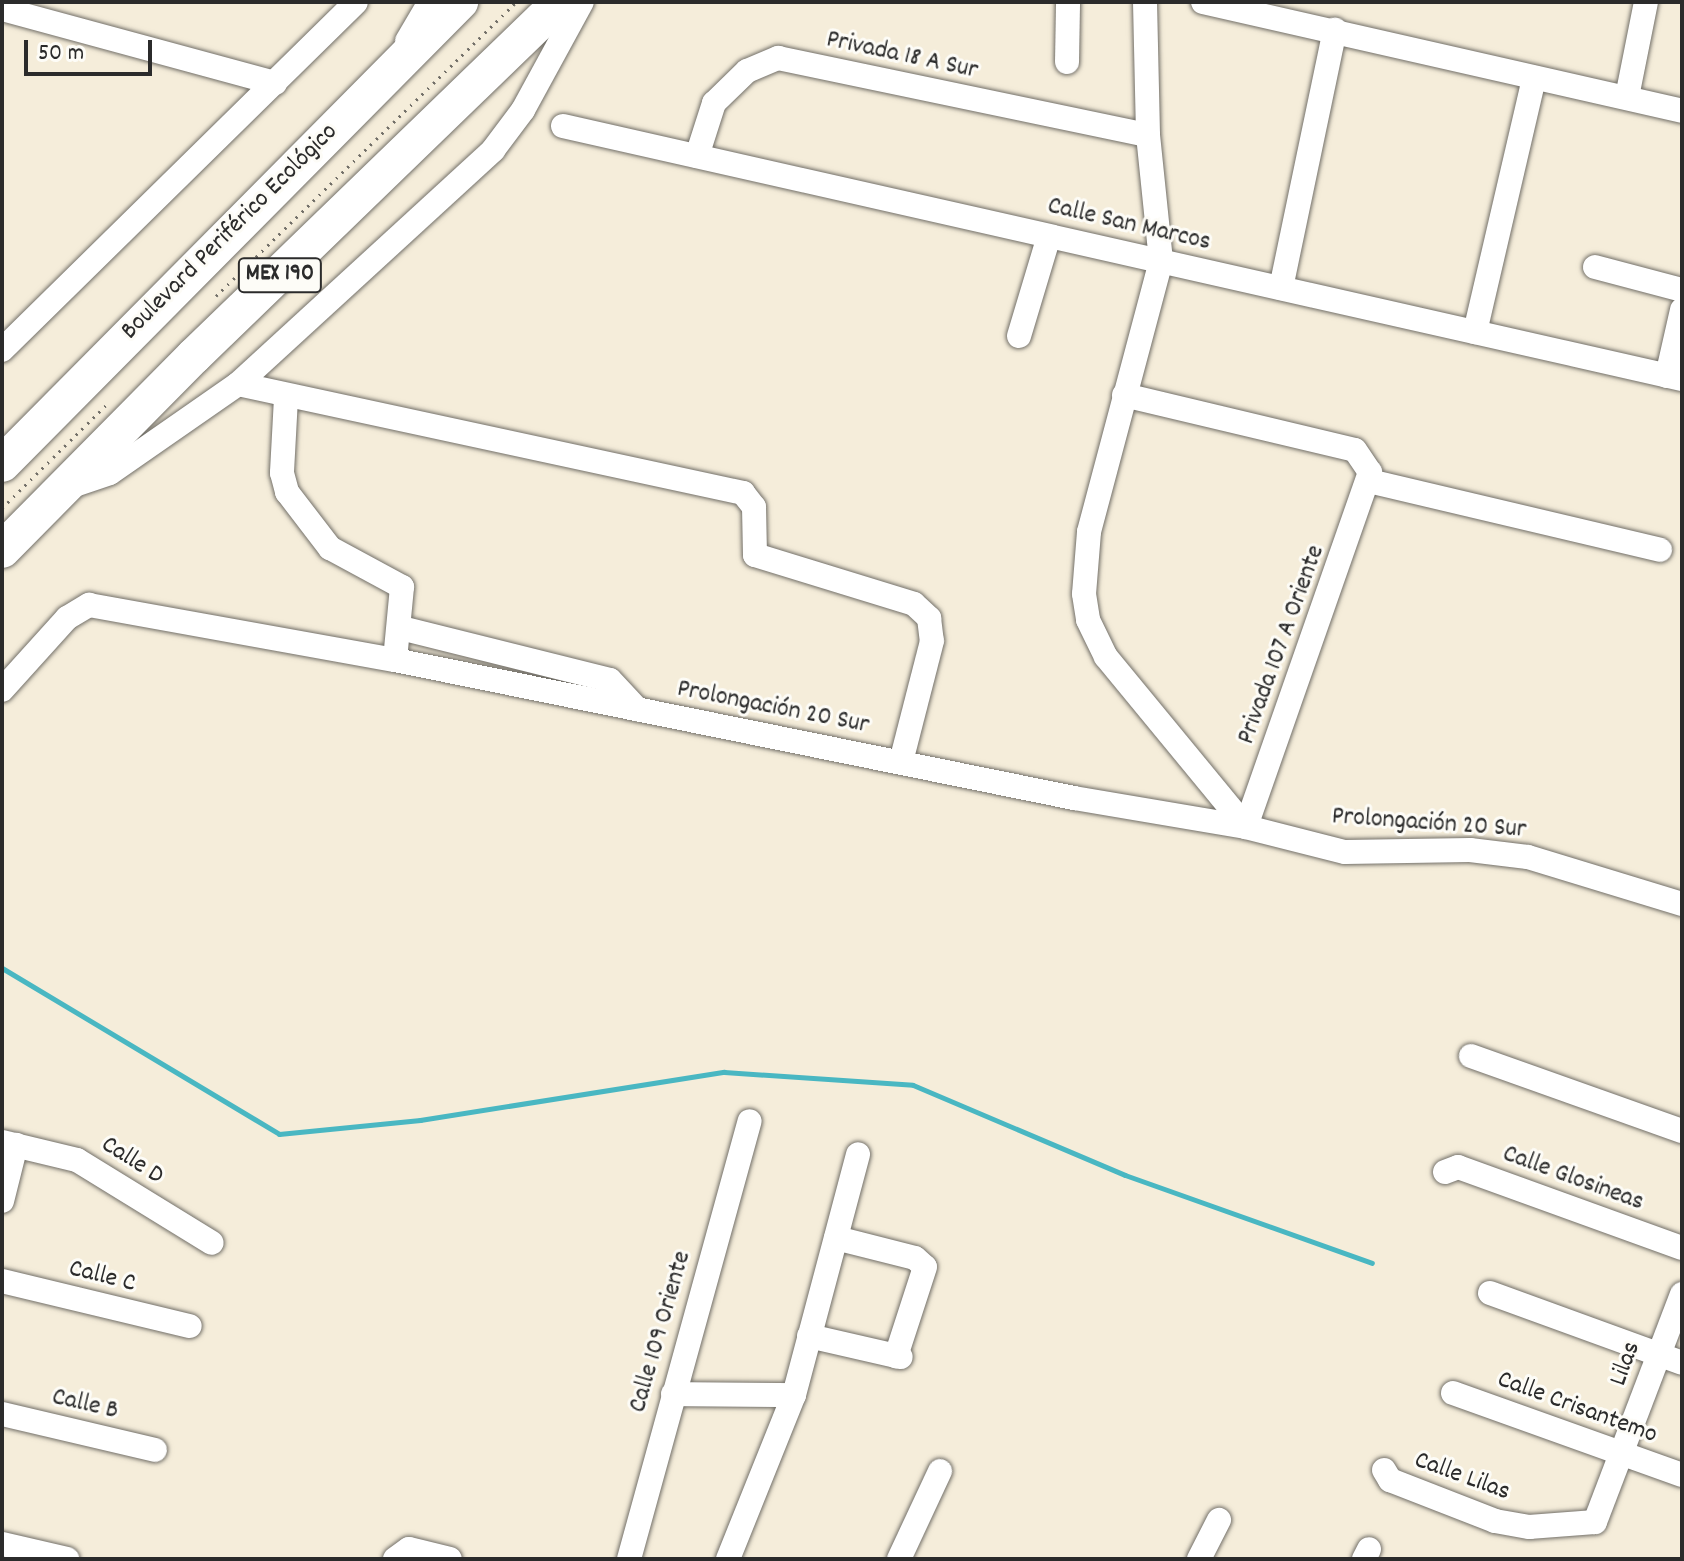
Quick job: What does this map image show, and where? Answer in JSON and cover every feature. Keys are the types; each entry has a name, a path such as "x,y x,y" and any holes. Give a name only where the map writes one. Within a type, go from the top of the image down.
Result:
{"highway":[{"name":"Boulevard Periférico Ecológico","path":"2,464 460,2"},
{"name":"MEX 190","path":"2,550 56,492 560,2"}],"street":[{"path":"2,350 356,2"},
{"path":"390,70 430,2"},
{"path":"56,492 110,473 238,384 493,150 523,110 582,2"},
{"path":"1067,62 1068,2"},
{"path":"1145,2 1148,135 1161,261 1085,553 1088,620 1106,657 1246,827"},
{"path":"1203,2 1682,111"},
{"path":"1627,97 1646,2"},
{"path":"2,9 275,83"},
{"path":"1281,288 1335,30"},
{"name":"Privada 18 A Sur","path":"697,156 714,103 747,71 778,58 1148,135"},
{"path":"1475,332 1534,78"},
{"name":"Calle San Marcos","path":"563,126 1674,377"},
{"path":"1019,336 1049,236"},
{"path":"1595,267 1682,290"},
{"path":"1674,377 1682,310"},
{"path":"238,384 286,398 743,493 754,507 755,555 914,604 929,618 932,641 901,762"},
{"path":"1124,395 1355,450 1367,462 1369,481 1660,550"},
{"path":"286,398 281,435 287,492 330,548 402,587 401,628 395,660"},
{"name":"Privada 107 A Oriente","path":"1246,827 1369,481"},
{"name":"Prolongación 20 Sur","path":"2,690 67,618 89,605 395,660 901,762 1246,827 1345,852 1470,850 1567,868 1682,904"},
{"path":"401,628 610,680 637,709"},
{"path":"1471,1056 1682,1131"},
{"name":"Calle 109 Oriente","path":"629,1559 750,1121"},
{"path":"2,1201 9,1144"},
{"name":"Calle D","path":"9,1144 77,1160 212,1243"},
{"path":"728,1559 794,1395 858,1154"},
{"name":"Calle Glosineas","path":"1445,1172 1458,1167 1682,1248"},
{"path":"809,1336 898,1356 925,1267 915,1258 836,1238"},
{"name":"Calle C","path":"2,1281 190,1326"},
{"path":"1490,1293 1671,1359"},
{"name":"Lilas","path":"1623,1454 1671,1359 1682,1294"},
{"name":"Calle Crisantemo","path":"1453,1393 1682,1475"},
{"path":"673,1394 794,1395"},
{"name":"Calle B","path":"2,1414 155,1450"},
{"name":"Calle Lilas","path":"1384,1470 1390,1480 1495,1521 1529,1527 1590,1525 1599,1520 1623,1454"},
{"path":"899,1559 940,1471"},
{"path":"1199,1559 1219,1520"},
{"path":"2,1544 67,1559"},
{"path":"395,1559 409,1549 450,1559"}],"path":[{"path":"212,299 516,2"},
{"path":"2,508 113,398"}],"waterway":[{"path":"2,968 279,1134 420,1120 724,1072 913,1085 1125,1175 1372,1263"}]}
